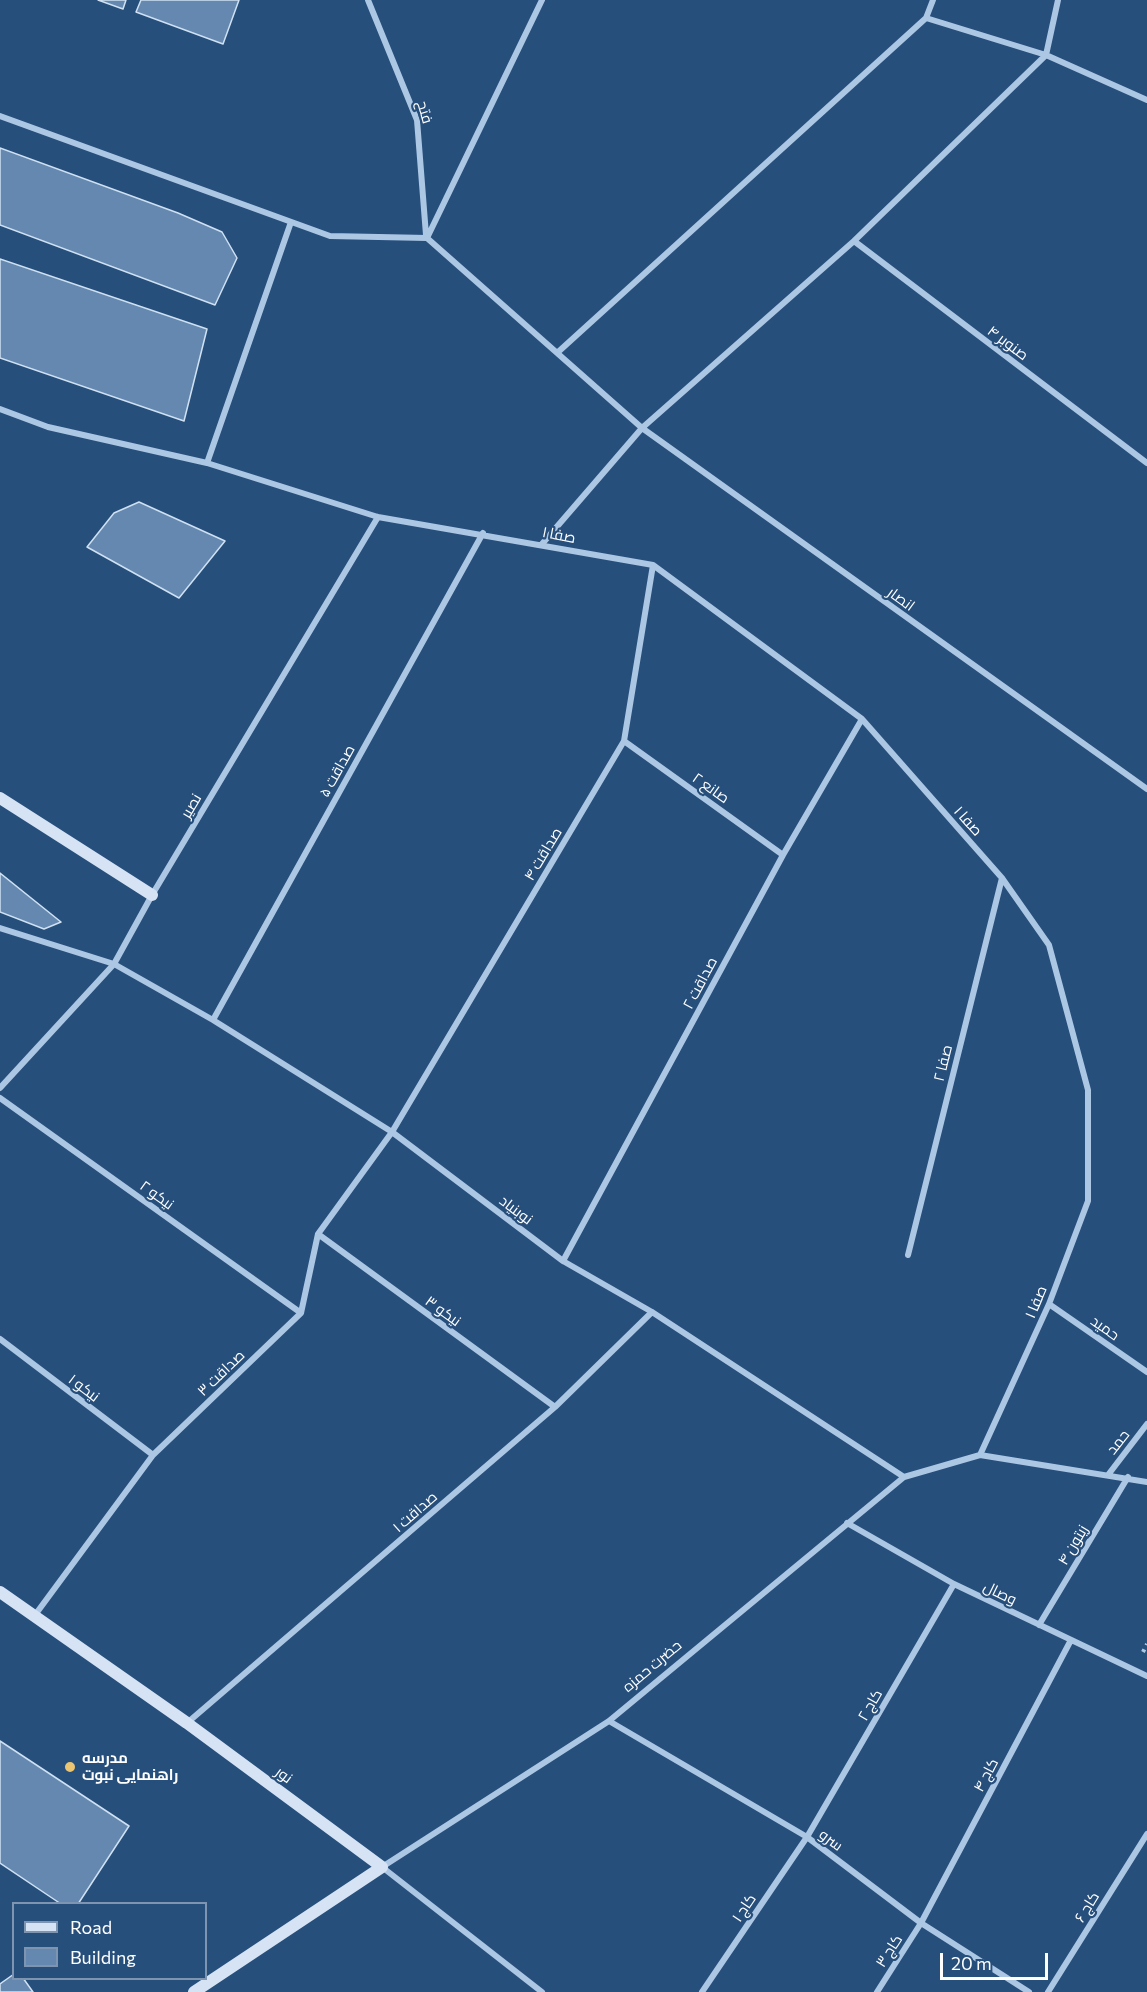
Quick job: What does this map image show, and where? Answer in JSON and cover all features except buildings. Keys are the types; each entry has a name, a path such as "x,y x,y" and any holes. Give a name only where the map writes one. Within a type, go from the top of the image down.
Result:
{"main road":[{"path":"0,798 152,895"},
{"name":"نور","path":"0,1592 188,1723 382,1867"},
{"name":"حضرت حمزه","path":"194,1992 382,1867"}],"street":[{"name":"فتح","path":"368,0 417,120 427,238"},
{"path":"0,116 330,237 427,238 542,0"},
{"path":"557,353 926,18 933,0"},
{"path":"542,544 642,428 854,241 1046,55 1058,0"},
{"path":"926,18 1046,55 1147,100"},
{"path":"207,463 291,222"},
{"name":"انصار","path":"427,238 642,428 1147,789"},
{"name":"صنوبر ۴","path":"854,241 1147,463"},
{"name":"صفا ۱","path":"0,409 48,427 207,463 378,517 483,533 653,566 862,719 1002,878 1049,945 1088,1090 1088,1201 1049,1304 980,1455"},
{"name":"نصیر","path":"0,1088 114,964 152,895 378,517"},
{"name":"صداقت ۵","path":"213,1020 483,533"},
{"name":"صداقت ۴","path":"392,1132 624,741 653,566"},
{"name":"صداقت ۲","path":"563,1260 783,855 862,719"},
{"name":"صانع ۲","path":"624,741 783,855"},
{"name":"صفا ۲","path":"908,1255 1002,878"},
{"name":"نوبنیاد","path":"0,928 114,964 213,1020 392,1132 563,1260 652,1312 904,1477"},
{"name":"نیکو ۲","path":"0,1098 301,1312"},
{"path":"301,1312 318,1234 392,1132"},
{"name":"نیکو ۳","path":"318,1234 555,1407"},
{"name":"حمید","path":"1049,1304 1147,1372"},
{"name":"صداقت ۳","path":"35,1615 153,1455 301,1312"},
{"name":"صداقت ۱","path":"188,1723 555,1407 652,1312"},
{"name":"نیکو ۱","path":"0,1339 153,1455"},
{"name":"حمد","path":"1108,1475 1147,1424"},
{"name":"حضرت حمزه","path":"382,1867 609,1721 904,1477 980,1455 1128,1477 1147,1482"},
{"name":"زیتون ۴","path":"1039,1625 1128,1477"},
{"name":"وصال","path":"847,1523 954,1584 1147,1676"},
{"name":"کاج ۲","path":"807,1837 954,1584"},
{"name":"کاج ۴","path":"921,1923 1071,1640"},
{"name":"سرو","path":"609,1721 807,1837 921,1923 1029,1992"},
{"name":"کاج ۶","path":"1048,1992 1147,1834"},
{"name":"کاج ۱","path":"702,1992 807,1837"},
{"name":"نور","path":"382,1867 542,1992"},
{"name":"کاج ۳","path":"877,1992 921,1923"}],"place":[{"name":"مدرسه راهنمایی نبوت","path":"70,1767"}]}
